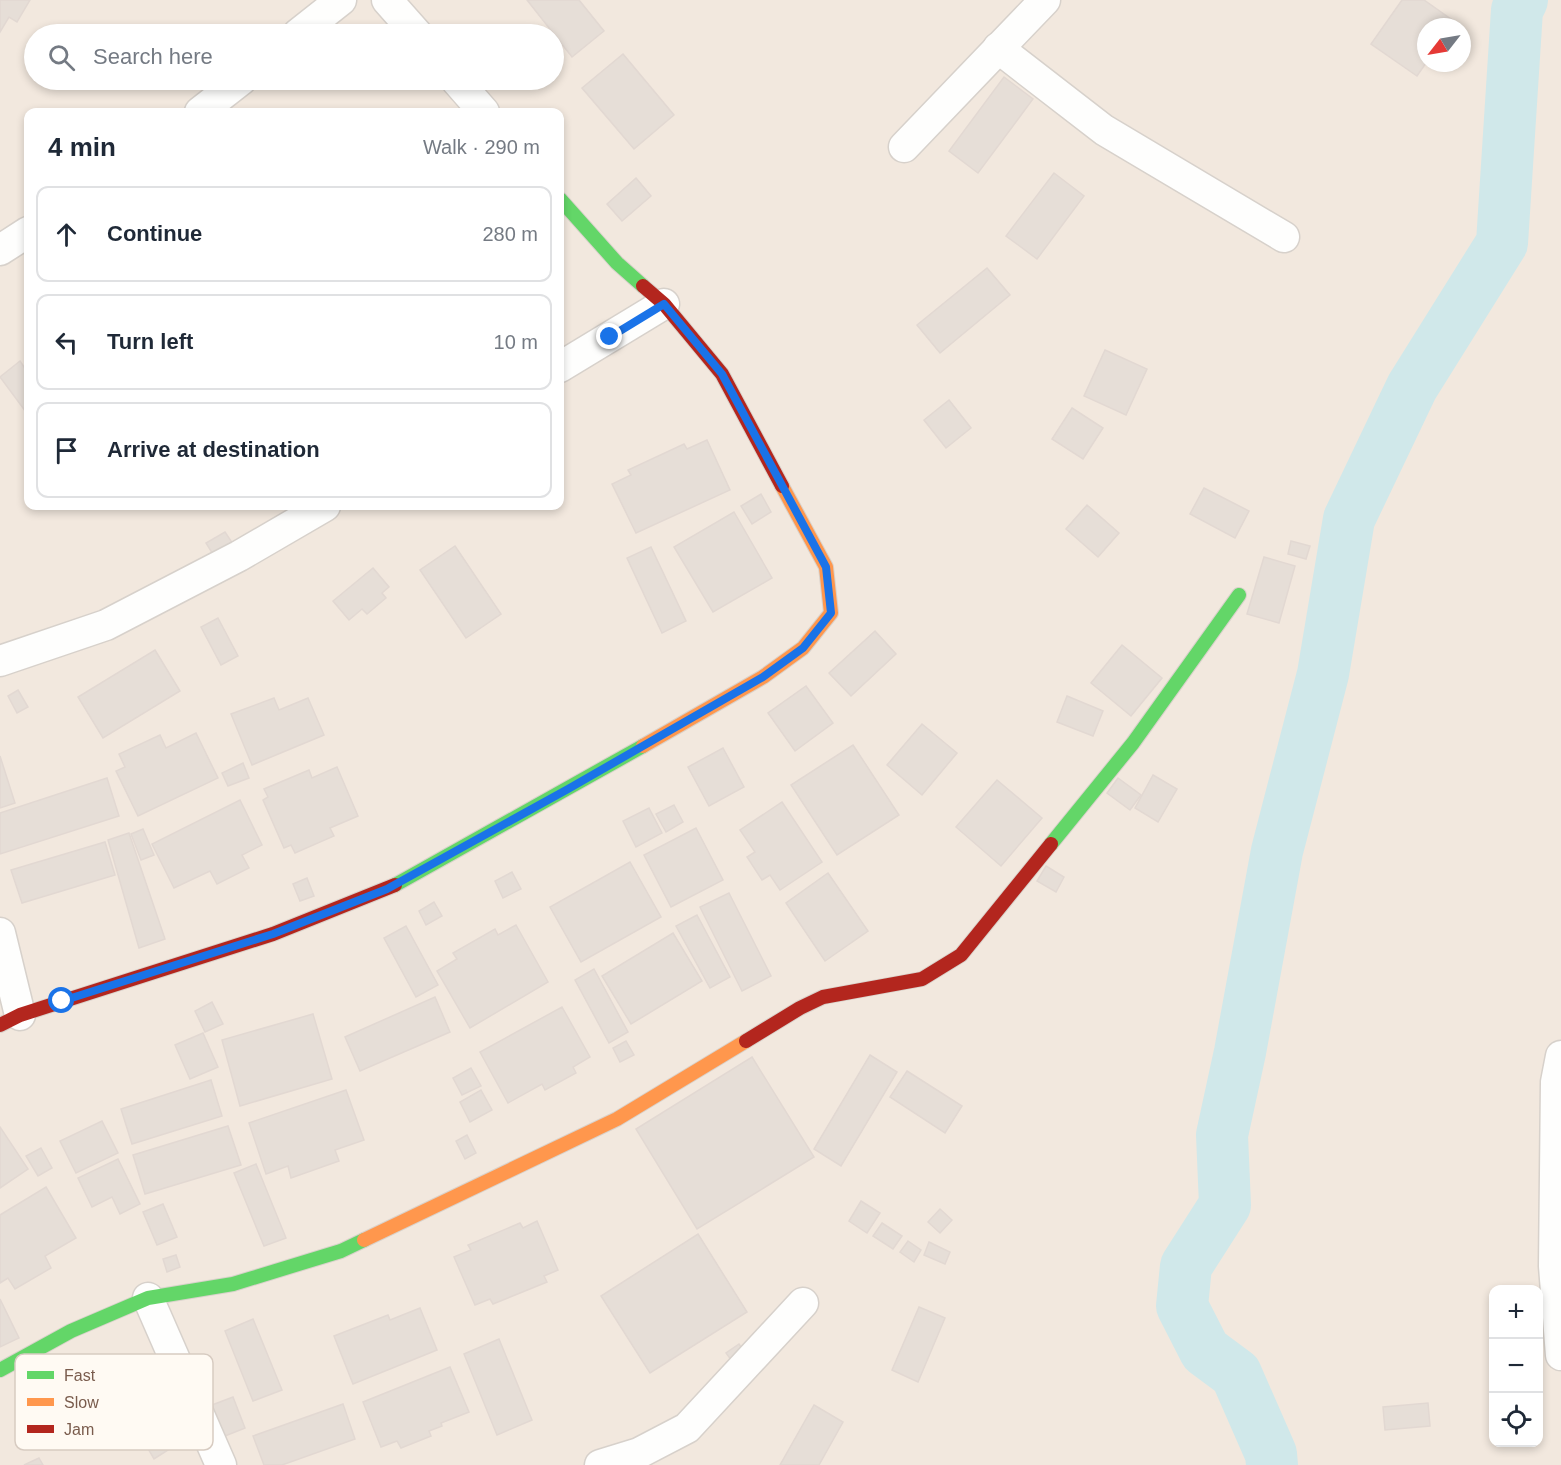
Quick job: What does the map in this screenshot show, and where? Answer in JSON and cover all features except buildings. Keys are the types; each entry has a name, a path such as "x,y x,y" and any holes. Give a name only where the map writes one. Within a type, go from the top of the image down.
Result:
{"street":[{"path":"310,24 340,0"},
{"path":"387,0 408,24"},
{"path":"904,147 998,48 1029,6"},
{"path":"998,48 1104,130 1284,237"},
{"path":"205,108 229,90"},
{"path":"465,90 480,108"},
{"path":"0,933 10,1020 273,934 387,889 763,677 803,648 831,613 826,567 722,374 664,304 617,263 564,203"},
{"path":"0,250 24,235"},
{"path":"564,365 664,304"},
{"path":"0,661 106,625 239,556 318,510"},
{"path":"29,1354 71,1331 148,1298 233,1284 341,1251 617,1119 779,1023 800,1008 823,997 922,979 961,955 1133,743 1239,595"},
{"path":"1561,1056 1556,1082 1554,1266 1561,1355"},
{"path":"148,1298 172,1354"},
{"path":"600,1465 639,1453 687,1428 803,1303"},
{"path":"0,1370 15,1362"},
{"path":"213,1447 221,1465"}],"shaded area":[{"path":"0,0 1561,0 1561,1465 0,1465"}],"waterway":[{"path":"1272,1465 1271,1454 1236,1374 1205,1351 1182,1306 1186,1266 1225,1205 1222,1135 1240,1052 1277,851 1323,674 1349,519 1412,387 1502,243 1517,10 1522,0"}],"traffic: fast":[{"path":"564,203 617,263 643,286"},
{"path":"1051,844 1133,743 1239,595"},
{"path":"395,885 643,746"},
{"path":"29,1354 71,1331 148,1298 233,1284 341,1251 364,1240"},
{"path":"0,1370 15,1362"}],"traffic: slow":[{"path":"643,746 763,677 803,648 831,613 826,567 782,486"},
{"path":"364,1240 617,1119 746,1041"}],"traffic: jam":[{"path":"643,286 664,304 722,374 782,486"},
{"path":"746,1041 800,1008 823,997 922,979 961,955 1051,844"},
{"path":"0,1025 20,1015 273,934 395,885"}],"route":[{"path":"62,1001 273,934 387,889 763,677 803,648 831,613 826,567 722,374 664,304 610,337"}]}
